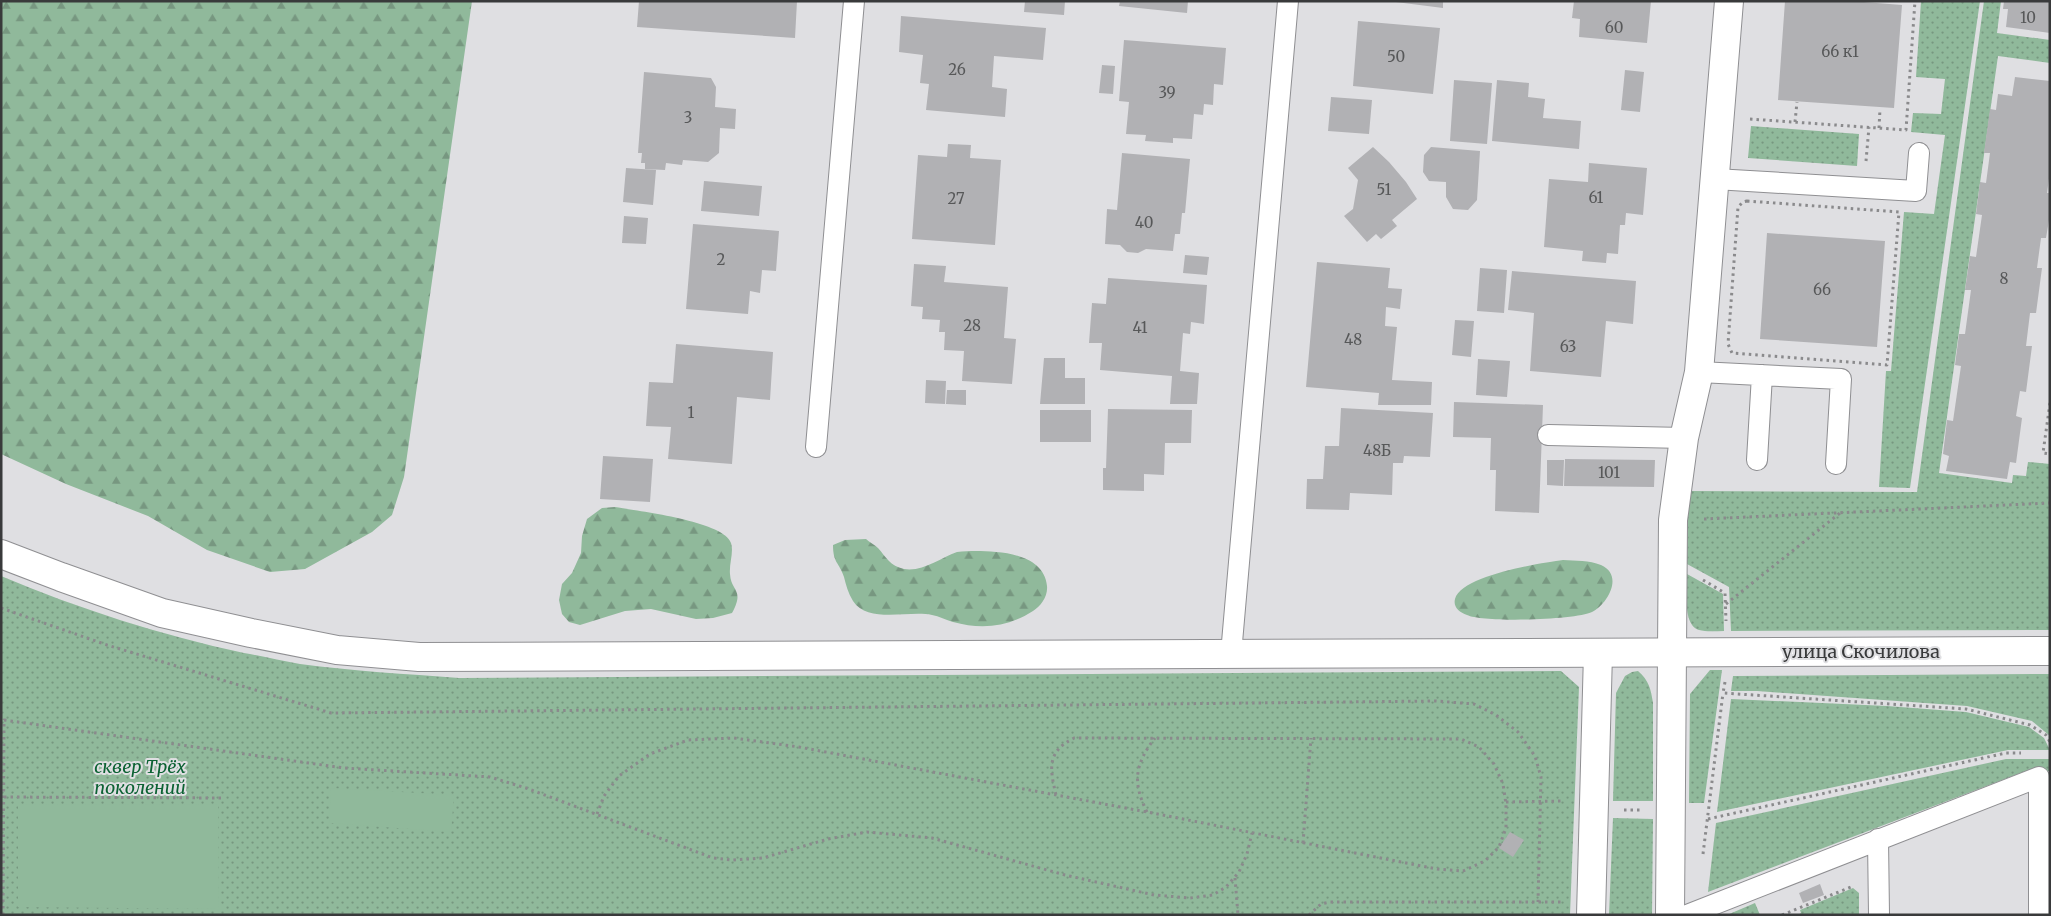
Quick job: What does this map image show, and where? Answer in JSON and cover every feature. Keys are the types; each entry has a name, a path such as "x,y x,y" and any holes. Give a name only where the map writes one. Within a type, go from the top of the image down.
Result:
{"street":[{"path":"1670,915 1673,520 1684,438 1700,372 1729,1"},
{"name":"улица Скочилова","path":"1,554 162,613 337,650 419,657 2050,651"},
{"path":"1591,915 1598,653"}],"lane":[{"path":"816,447 854,1"},
{"path":"1231,654 1288,1"},
{"path":"1715,179 1916,192 1919,153"},
{"path":"1700,372 1841,379 1836,464"},
{"path":"1757,460 1762,375"},
{"path":"1548,436 1684,438"},
{"path":"1687,915 2039,777 2039,915"},
{"path":"1878,839 1879,915"}],"path":[{"path":"1745,119 1906,130 1915,1"},
{"path":"1795,122 1797,102"},
{"path":"1878,128 1880,109"},
{"path":"1866,166 1869,127"},
{"path":"1747,201 1900,212 1887,365 1732,353 1728,344 1738,207 1747,201"},
{"path":"2050,403 2043,453 2050,454"},
{"path":"1673,520 2050,503"},
{"path":"1726,604 1841,513"},
{"path":"1,608 107,645 331,713 1436,701 1474,704 1496,715 1518,732 1535,756 1541,777 1538,902"},
{"path":"1703,859 1723,692"},
{"path":"3,915 4,720 344,768 490,777 526,788 713,858 732,860 763,858 828,839 867,832 932,838 1065,875 1154,895 1190,898 1212,895 1226,886 1235,877 1247,854 1252,833"},
{"path":"597,814 604,796 618,776 650,754 688,740 734,738 799,747 1147,812 1437,869 1463,871 1485,861 1500,847 1506,828 1506,802 1503,784 1494,764 1478,747 1461,739 1074,738 1060,745 1052,760 1052,777 1056,795"},
{"path":"1147,812 1138,795 1137,778 1139,763 1156,738"},
{"path":"1303,842 1311,738"},
{"path":"1708,819 2006,753 2024,753"},
{"path":"4,797 225,798"},
{"path":"1506,802 1594,801"},
{"path":"1235,877 1238,915"},
{"path":"1782,915 1859,883"},
{"path":"1309,915 1321,904 1330,902 1565,902"}],"green space":[{"path":"1,1 472,1 404,477 392,515 372,532 305,569 270,572 207,550 148,516 66,484 1,454"},
{"path":"1921,1 1980,1 1910,488 1879,487 1886,371 1891,371 1904,212 1934,214 1945,135 1911,132 1913,113 1941,114 1945,79 1916,77"},
{"path":"1984,1 2001,1 1997,33 2050,40 2050,63 1998,56 1939,473 2012,483 2013,475 2026,476 2028,462 2050,464 2050,630 1731,631 1729,587 1687,564 1688,491 1917,492"},
{"path":"1751,126 1859,134 1857,166 1748,158"},
{"path":"615,507 679,518 697,523 725,535 732,547 730,574 737,595 736,605 732,613 713,618 696,619 651,609 625,611 580,625 569,622 562,614 559,600 562,584 572,573 581,553 582,536 587,519 602,508"},
{"path":"866,539 878,548 892,563 904,569 925,567 957,552 997,552 1020,556 1038,567 1044,575 1047,586 1045,597 1041,604 1033,611 1014,621 994,626 974,626 923,614 889,615 868,612 860,608 851,598 833,551 833,545 845,540"},
{"path":"1563,560 1596,563 1608,570 1612,575 1611,589 1608,596 1592,612 1549,619 1510,620 1467,615 1456,607 1455,599 1461,591 1472,583 1521,567"},
{"path":"1687,574 1723,594 1724,631 1699,630 1690,621 1686,597"},
{"name":"сквер Трёх поколений","path":"1,576 121,620 182,638 244,653 293,663 459,678 1561,671 1579,687 1570,915 1,915"},
{"path":"1710,670 1722,670 1704,803 1689,803 1690,694"},
{"path":"1638,671 1645,678 1649,686 1653,703 1653,801 1613,801 1616,693 1625,676"},
{"path":"2050,674 2050,736 2032,721 1967,706 1757,691 1731,691 1733,676"},
{"path":"1731,699 1887,706 1966,712 2029,727 2044,738 2050,750 2008,750 1717,812"},
{"path":"2006,759 2050,759 2050,771 2026,771 1708,892 1716,823"},
{"path":"331,788 454,795 451,832 329,823"},
{"path":"18,804 218,805 219,909 18,907"},
{"path":"1613,818 1653,819 1652,915 1609,915"},
{"path":"1853,888 1859,893 1859,915 1798,915 1801,913 1800,910"},
{"path":"1755,903 1760,915 1727,915"}],"building":[{"path":"639,1 797,1 795,38 637,27"},
{"path":"1025,1 1065,1 1064,15 1024,12"},
{"path":"1120,1 1188,1 1187,13 1119,6"},
{"path":"1388,1 1443,1 1443,8"},
{"path":"1574,1 1651,1 1647,43 1579,37 1580,19 1572,18"},
{"path":"1785,1 1851,1 1902,5 1894,108 1778,100"},
{"path":"2004,1 2050,1 2050,33 2006,27 2008,9 2003,9"},
{"path":"901,16 1046,28 1043,60 994,56 992,87 1007,89 1005,117 926,110 929,84 920,83 923,55 899,52"},
{"path":"1358,21 1440,28 1433,94 1353,86"},
{"path":"1124,40 1226,48 1223,85 1214,84 1213,105 1204,104 1203,115 1194,114 1192,139 1173,138 1173,143 1145,141 1146,135 1126,134 1129,102 1119,101"},
{"path":"1102,65 1115,66 1113,94 1099,93"},
{"path":"1625,70 1644,72 1640,112 1621,110"},
{"path":"644,72 711,78 716,87 715,107 736,109 735,129 720,128 719,153 708,162 683,160 682,165 666,163 665,170 645,169 645,163 641,163 642,153 638,153"},
{"path":"2015,77 2050,81 2050,171 2047,193 2050,193 2050,214 2046,238 2041,238 2037,268 2042,268 2036,313 2030,313 2026,346 2032,346 2026,392 2020,391 2016,416 2022,418 2016,463 2010,462 2007,479 1946,471 1949,456 1943,454 1947,420 1953,421 1961,366 1955,365 1959,334 1965,334 1971,290 1965,290 1970,256 1976,257 1982,215 1976,214 1980,182 1986,183 1990,153 1984,153 1990,109 1996,110 1998,94 2012,96"},
{"path":"1454,80 1492,83 1487,144 1450,141"},
{"path":"1497,80 1529,83 1528,97 1545,99 1543,118 1581,121 1579,149 1492,141"},
{"path":"1331,97 1372,100 1369,134 1328,131"},
{"path":"948,144 971,145 970,158 1001,160 995,245 912,239 918,155 947,157"},
{"path":"1373,147 1406,182 1417,199 1392,220 1397,226 1381,239 1376,234 1367,242 1344,216 1353,209 1358,180 1348,168"},
{"path":"1431,147 1480,151 1477,200 1468,210 1453,209 1446,197 1446,182 1429,181 1423,172 1424,155"},
{"path":"1122,153 1190,159 1185,213 1182,213 1180,234 1175,234 1173,251 1146,249 1138,253 1127,252 1120,245 1105,244 1107,209 1117,210"},
{"path":"1589,163 1647,168 1643,215 1626,213 1625,225 1620,225 1618,254 1607,253 1606,263 1582,261 1583,251 1544,247 1549,179 1588,182"},
{"path":"626,168 656,170 653,205 623,202"},
{"path":"704,181 762,186 759,216 701,211"},
{"path":"624,216 648,218 646,244 622,243"},
{"path":"693,224 779,231 776,271 762,270 760,293 750,291 748,314 686,309"},
{"path":"1767,233 1885,241 1877,347 1760,339"},
{"path":"1185,255 1209,257 1207,275 1183,273"},
{"path":"1317,262 1390,268 1388,288 1402,289 1400,309 1386,307 1385,326 1397,327 1392,380 1432,382 1431,405 1378,405 1379,393 1306,387"},
{"path":"914,264 946,266 944,282 1008,287 1004,338 1016,339 1012,384 962,381 964,351 944,350 945,332 939,332 940,320 922,319 923,307 911,306"},
{"path":"1480,268 1507,270 1504,313 1477,311"},
{"path":"1512,271 1636,281 1633,324 1606,321 1601,377 1530,371 1534,313 1508,310"},
{"path":"1108,278 1207,285 1204,324 1191,322 1190,334 1183,333 1180,371 1199,373 1197,404 1170,404 1172,376 1100,370 1102,343 1089,343 1092,303 1106,304"},
{"path":"1455,320 1474,321 1471,357 1452,355"},
{"path":"676,344 773,352 770,400 737,397 732,464 668,459 671,427 646,426 649,382 673,383"},
{"path":"1044,358 1065,358 1065,378 1085,378 1085,404 1040,404"},
{"path":"1478,359 1510,361 1507,397 1476,395"},
{"path":"926,380 946,381 945,404 925,403"},
{"path":"947,390 966,390 966,405 946,404"},
{"path":"1454,402 1543,405 1539,513 1495,511 1496,470 1490,470 1491,438 1453,437"},
{"path":"1341,408 1433,413 1430,457 1404,456 1403,463 1393,463 1392,495 1350,493 1349,510 1306,509 1307,479 1323,479 1325,446 1339,446"},
{"path":"1108,409 1192,410 1191,443 1165,443 1164,475 1144,474 1144,491 1103,490 1103,468 1106,468"},
{"path":"1040,410 1091,410 1091,442 1040,442"},
{"path":"603,456 653,459 650,502 600,499"},
{"path":"1565,459 1655,460 1654,487 1564,486"},
{"path":"1547,460 1564,460 1563,486 1547,485"},
{"path":"1510,832 1524,840 1513,857 1499,848"},
{"path":"1820,884 1824,895 1803,903 1799,893"}]}
